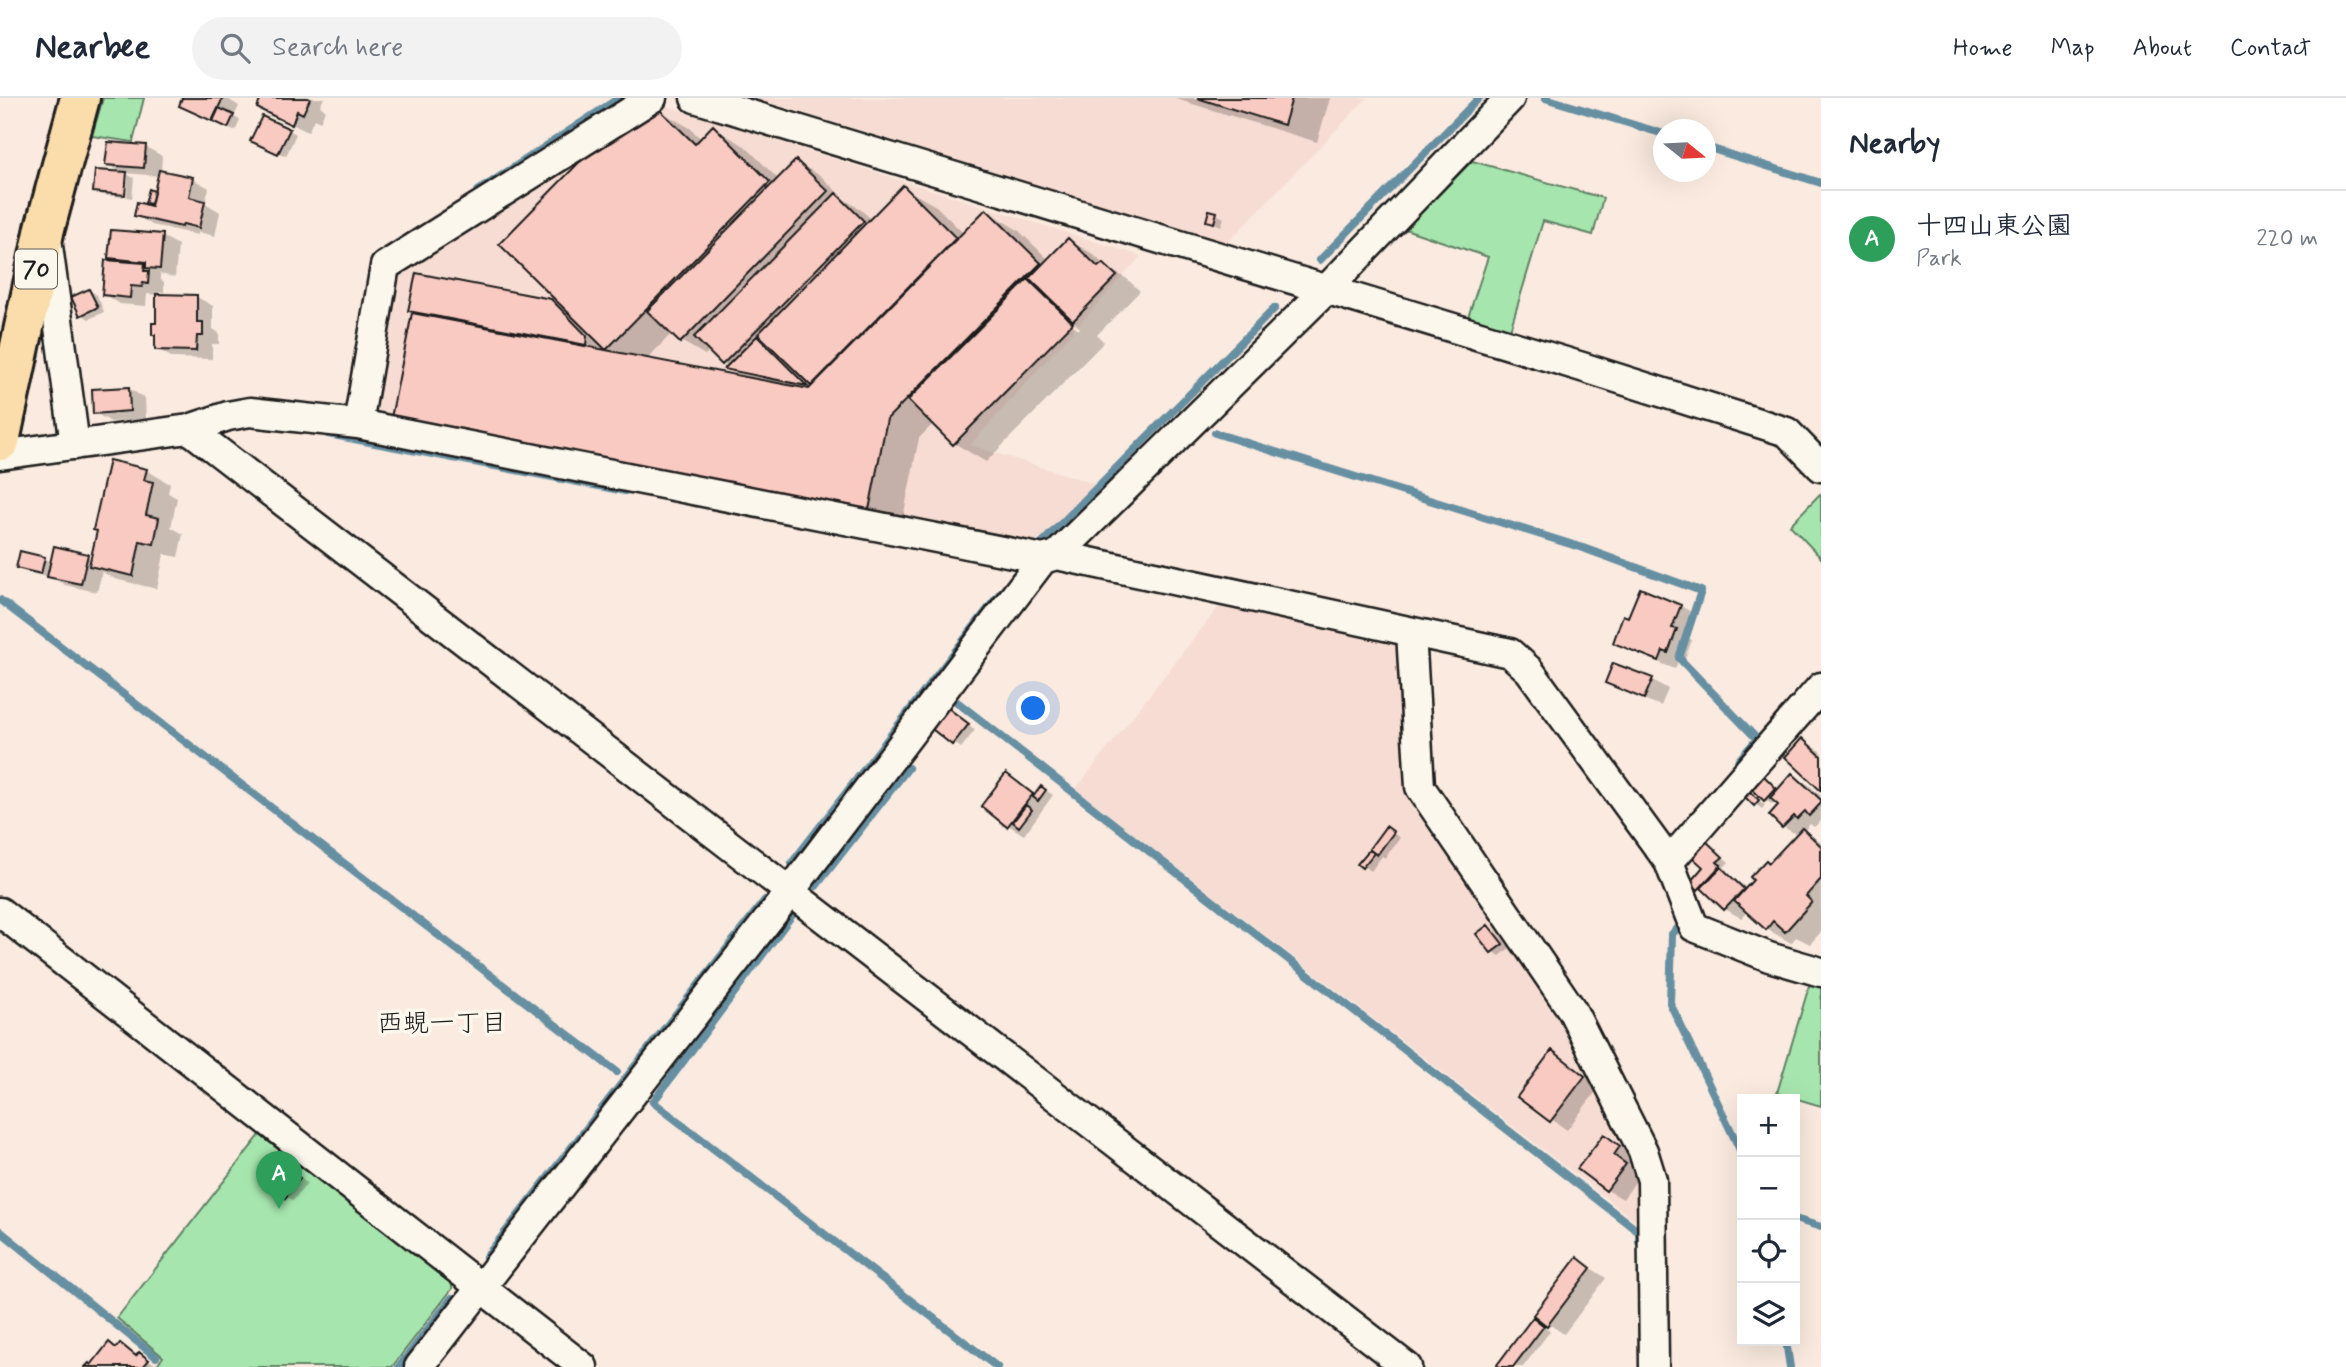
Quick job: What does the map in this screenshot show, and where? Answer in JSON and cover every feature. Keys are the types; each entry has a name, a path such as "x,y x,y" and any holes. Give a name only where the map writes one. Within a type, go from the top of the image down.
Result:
{"main road":[{"name":"70","path":"0,441 46,228 80,98"}],"street":[{"path":"358,424 385,266 652,98"},
{"path":"695,98 1582,367 1787,432 1821,467"},
{"path":"419,1367 1051,557 1326,290 1510,98"},
{"path":"46,228 75,445"},
{"path":"0,455 189,429 250,412 274,413 358,424 1051,557 1486,646 1510,653 1529,670 1669,862 1694,928 1769,957 1821,972"},
{"path":"189,429 1407,1367"},
{"path":"1411,632 1420,787 1572,1010 1643,1151 1652,1180 1654,1367"},
{"path":"1669,862 1821,687"},
{"path":"0,912 583,1367"}],"shaded area":[{"path":"755,98 1367,98 1227,243"},
{"path":"657,103 1141,256 970,445 1095,484 1032,547 373,418 395,277 417,257"},
{"path":"1221,604 1393,639 1405,651 1407,780 1564,1018 1638,1164 1637,1222 1076,789"}],"green space":[{"path":"103,98 144,98 133,142 92,136"},
{"path":"1472,161 1603,198 1593,235 1543,221 1508,337 1466,323 1488,257 1405,229"},
{"path":"1820,494 1821,496 1821,558 1790,525"},
{"path":"1810,983 1821,987 1821,1106 1800,1100 1800,1094 1777,1093"},
{"path":"260,1135 452,1283 452,1289 392,1367 155,1367 163,1357 117,1318"}],"building":[{"path":"182,98 223,98 212,121 179,106"},
{"path":"261,98 310,99 303,114 297,111 292,125 257,108"},
{"path":"1197,98 1292,98 1284,125"},
{"path":"219,108 234,115 228,128 213,121"},
{"path":"658,108 695,144 713,125 770,182 606,350 499,244 599,142"},
{"path":"262,116 290,129 278,154 250,141"},
{"path":"108,142 146,145 144,168 105,165"},
{"path":"796,160 828,191 680,343 647,311"},
{"path":"95,170 127,172 125,195 93,192"},
{"path":"159,170 193,177 189,197 205,201 199,228 183,224 182,227 134,216 137,202 151,206"},
{"path":"903,185 956,238 811,386 758,334"},
{"path":"149,189 154,191 151,204 145,203"},
{"path":"836,193 864,221 722,365 694,337"},
{"path":"986,209 1041,263 887,419 869,510 391,418 412,313 809,389"},
{"path":"1209,210 1217,212 1214,223 1206,221"},
{"path":"111,230 163,234 160,269 146,268 146,262 108,258"},
{"path":"1068,238 1098,267 1103,263 1117,276 1073,321 1029,278"},
{"path":"105,260 145,263 144,271 149,271 148,284 143,283 142,287 131,286 130,298 102,295"},
{"path":"416,273 551,299 587,336 586,345 408,311"},
{"path":"1028,279 1073,323 953,445 908,400"},
{"path":"89,289 98,307 80,316 71,297"},
{"path":"156,294 197,295 197,322 203,322 203,336 197,336 196,351 155,350 152,323 156,323"},
{"path":"757,336 807,386 724,369"},
{"path":"129,387 130,411 93,414 92,389"},
{"path":"109,460 147,469 144,480 153,482 146,515 159,518 154,544 140,541 133,576 89,566 97,531 93,530"},
{"path":"54,546 88,554 81,584 47,577"},
{"path":"20,551 45,557 41,574 16,568"},
{"path":"1640,588 1681,605 1672,628 1677,629 1668,653 1663,651 1659,661 1613,643 1623,615 1628,617"},
{"path":"1613,663 1653,678 1644,699 1605,683"},
{"path":"948,708 969,724 952,745 932,729"},
{"path":"1802,738 1821,756 1821,791 1785,757"},
{"path":"1006,773 1033,794 1007,827 981,806"},
{"path":"1792,773 1821,803 1809,816 1805,811 1797,819 1794,816 1782,828 1769,815 1778,805 1770,798"},
{"path":"1764,776 1776,788 1764,801 1752,789"},
{"path":"1041,786 1046,790 1038,801 1033,797"},
{"path":"1750,792 1759,800 1754,806 1745,797"},
{"path":"1026,805 1032,810 1019,827 1013,822"},
{"path":"1386,826 1394,832 1377,855 1369,849"},
{"path":"1802,828 1821,846 1821,879 1806,896 1812,902 1785,932 1773,921 1766,930 1734,901 1753,880 1750,877 1766,860 1769,863"},
{"path":"1705,840 1723,857 1717,862 1721,865 1698,890 1690,882 1703,867 1691,856"},
{"path":"1369,850 1374,853 1362,868 1357,864"},
{"path":"1721,867 1744,889 1724,910 1701,888"},
{"path":"1488,925 1503,944 1491,953 1476,934"},
{"path":"1552,1050 1585,1076 1550,1122 1517,1097"},
{"path":"1604,1134 1620,1146 1614,1155 1626,1164 1606,1191 1577,1169"},
{"path":"278,1161 300,1178 285,1198 262,1181"},
{"path":"1577,1257 1591,1268 1547,1326 1533,1315"},
{"path":"1533,1317 1544,1326 1513,1367 1499,1367 1497,1365"},
{"path":"109,1342 116,1348 120,1343 136,1356 139,1352 149,1360 143,1367 85,1367 89,1363 91,1365"}],"waterway":[{"path":"478,191 619,98"},
{"path":"1320,260 1479,98"},
{"path":"1545,98 1653,131"},
{"path":"1716,150 1821,183"},
{"path":"1038,547 1275,308"},
{"path":"1215,433 1583,548 1701,591 1679,658 1757,739 1738,761"},
{"path":"328,434 625,491"},
{"path":"792,863 1001,592"},
{"path":"0,600 617,1072"},
{"path":"957,702 1639,1232 1639,1242"},
{"path":"816,886 908,768"},
{"path":"486,1257 765,900"},
{"path":"792,915 653,1102 997,1367"},
{"path":"1680,926 1672,934 1670,1003 1737,1144"},
{"path":"1798,1220 1821,1227"},
{"path":"0,1231 156,1357"},
{"path":"399,1367 452,1298"},
{"path":"1787,1346 1790,1367"}],"place":[{"name":"十四山東公園","path":"279,1209"}],"district":[{"name":"西蜆一丁目","path":"442,1022"}]}
